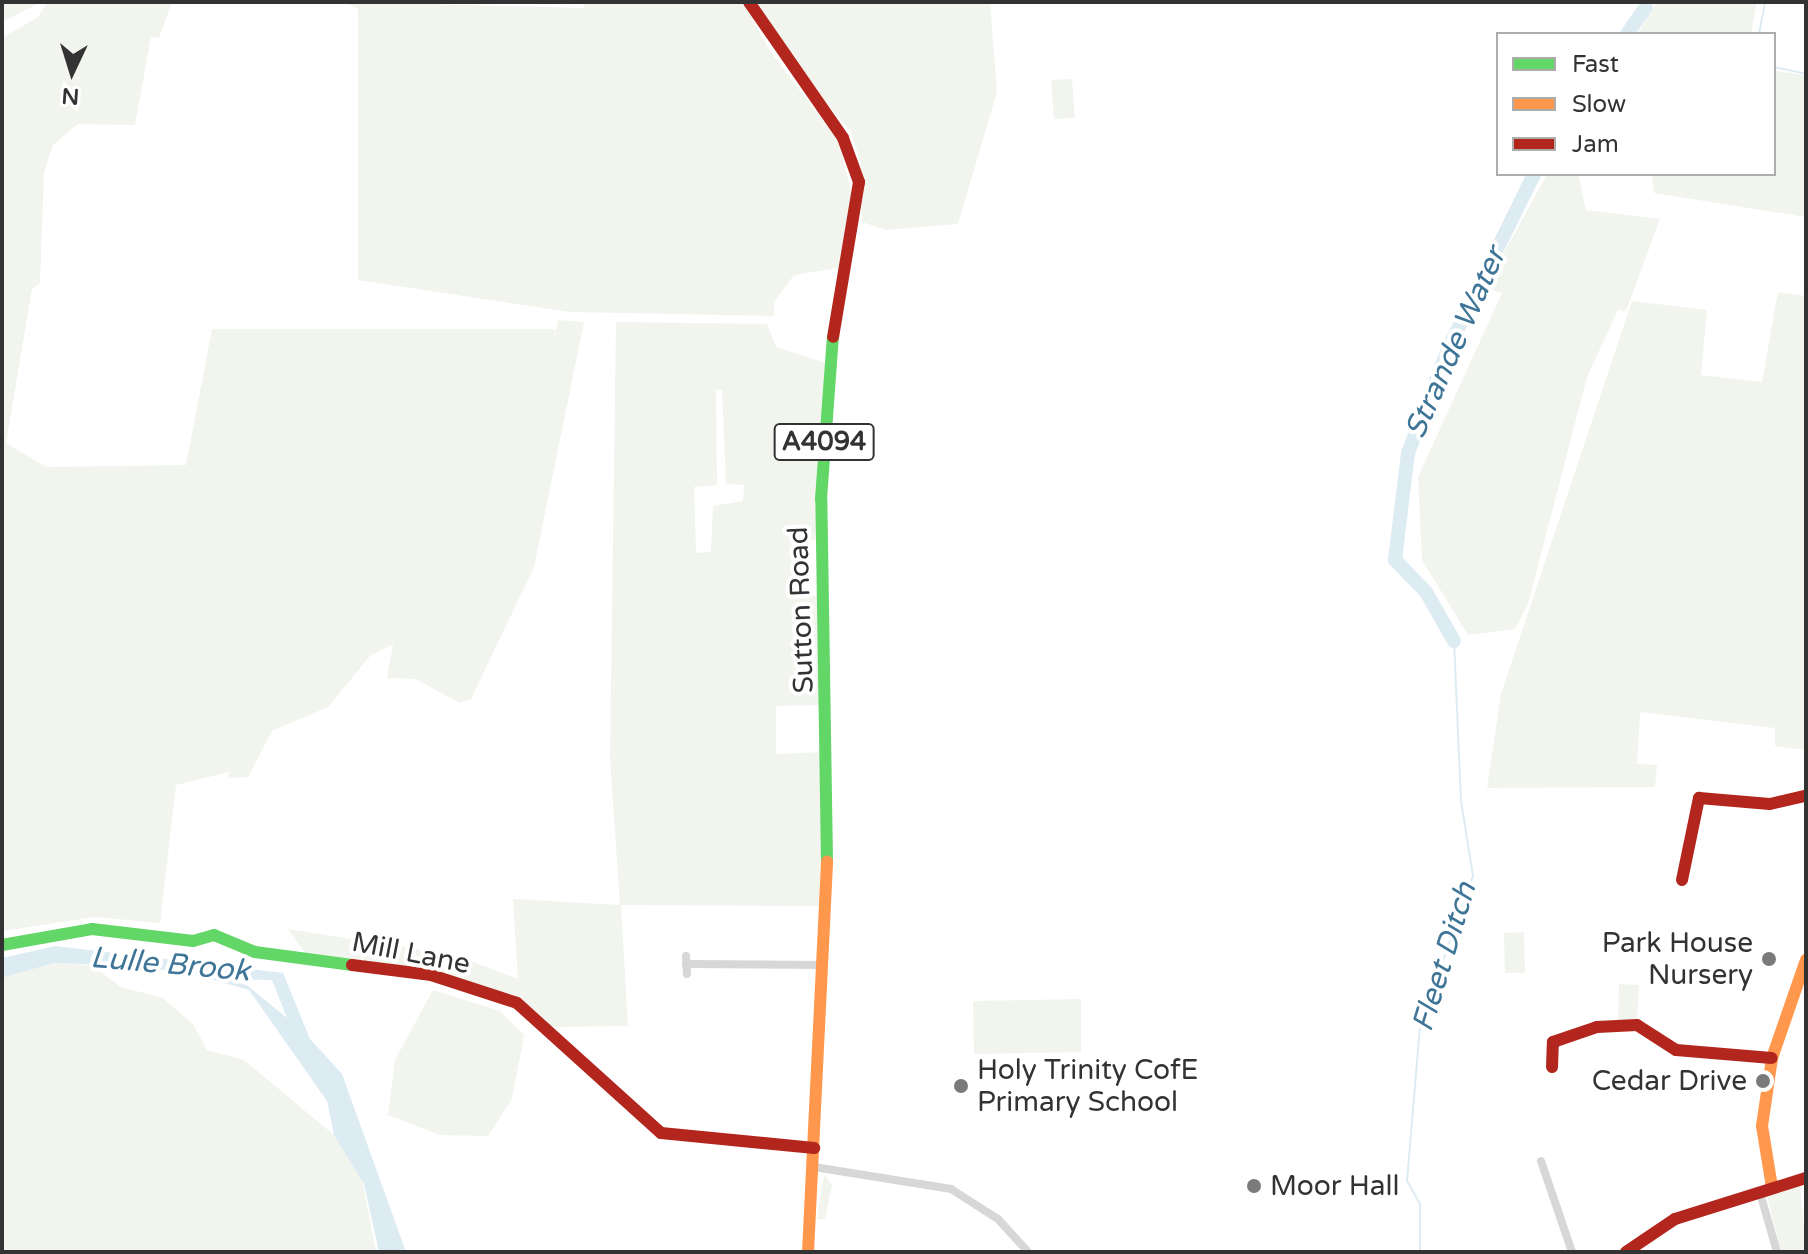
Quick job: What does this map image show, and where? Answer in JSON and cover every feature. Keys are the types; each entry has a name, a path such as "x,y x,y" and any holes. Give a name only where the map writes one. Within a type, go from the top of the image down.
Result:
{"main road":[{"name":"Sutton Road","path":"749,2 843,138 859,182 828,368 821,499 829,740 824,965 808,1252"},
{"path":"1682,880 1699,798 1770,804 1806,796"},
{"name":"Mill Lane","path":"2,945 92,929 193,941 214,935 235,938 255,952 431,975 517,1003 661,1133 814,1148"},
{"path":"1766,1190 1762,1126 1772,1058 1794,984 1806,960"},
{"path":"1552,1067 1553,1042 1597,1027 1637,1025 1676,1050 1772,1058"},
{"path":"1626,1252 1675,1219 1806,1178"}],"street":[{"path":"686,964 824,965"},
{"path":"1794,984 1806,991"},
{"path":"1541,1161 1572,1252"},
{"path":"814,1167 951,1189 998,1219 1028,1252"},
{"path":"1766,1190 1777,1252"}],"shaded area":[{"path":"2,2 41,2 2,22"},
{"path":"47,2 172,2 159,38 151,37 135,125 78,124 53,145 44,172 40,283 32,289 6,443 46,467 186,465 212,329 555,329 553,345 558,320 584,322 534,567 471,699 460,703 415,679 387,678 393,644 370,656 328,707 272,731 248,777 228,778 229,772 176,785 160,923 95,917 2,931 2,38 38,17"},
{"path":"344,2 584,8 585,2 743,2 770,51 838,140 853,198 844,267 794,275 774,302 774,316 570,312 358,280 358,9"},
{"path":"758,2 990,2 997,92 958,224 886,230 862,222 861,164 851,132 793,65"},
{"path":"1657,2 1757,2 1751,32 1638,32"},
{"path":"1776,71 1806,75 1806,217 1654,193 1652,176 1776,176"},
{"path":"1072,79 1075,118 1054,119 1051,80"},
{"path":"1546,176 1578,176 1586,210 1660,219 1626,311 1618,310 1587,377 1528,604 1515,629 1468,635 1422,560 1418,477 1502,293 1485,288"},
{"path":"1778,292 1806,296 1806,750 1775,746 1775,728 1640,712 1637,764 1657,765 1655,787 1487,788 1501,694 1632,301 1707,310 1701,375 1762,382"},
{"path":"616,322 767,324 776,347 826,363 815,540 801,540 802,594 818,596 822,705 776,706 776,754 824,752 821,906 621,905 628,1026 551,1027 509,993 307,956 288,929 455,955 518,979 513,899 620,905 610,758","holes":["716,390 722,390 726,484 744,485 743,501 713,506 711,552 696,553 694,487 717,485"]},
{"path":"1524,932 1525,973 1505,973 1504,933"},
{"path":"54,963 91,965 121,987 163,998 193,1024 207,1050 244,1060 334,1135 362,1179 376,1252 2,1252 2,978"},
{"path":"1619,984 1639,985 1637,1021 1618,1020"},
{"path":"433,990 500,1011 524,1035 512,1099 488,1136 440,1135 388,1115 395,1060"},
{"path":"1081,999 1081,1052 974,1054 973,1001"},
{"path":"824,1175 832,1185 825,1219 817,1219"},
{"path":"1800,1186 1806,1252 1781,1252 1767,1196"}],"water":[{"name":"Lulle Brook","path":"55,946 283,973 310,1039 342,1074 406,1252 379,1252 364,1184 334,1135 327,1101 249,990 186,972 112,965 54,963 2,978 2,958","holes":["228,979 272,980 287,1018 248,986"]}],"waterway":[{"name":"Strande Water","path":"1646,7 1649,2"},
{"path":"1759,32 1765,2"},
{"name":"Strande Water","path":"1628,32 1646,7"},
{"path":"1776,67 1806,74"},
{"name":"Strande Water","path":"1454,641 1426,592 1395,560 1408,453 1449,347 1533,176"},
{"name":"Fleet Ditch","path":"1420,1252 1420,1204 1407,1181 1420,1025 1473,876 1461,801 1454,641"}],"traffic: fast":[{"path":"827,861 821,499 833,337"},
{"path":"2,945 92,929 193,941 214,935 255,952 352,965"}],"traffic: slow":[{"path":"808,1252 827,861"},
{"path":"1772,1187 1762,1126 1772,1058 1806,960"}],"traffic: jam":[{"path":"749,2 843,138 859,182 833,337"},
{"path":"1682,880 1699,798 1770,804 1806,796"},
{"path":"352,965 431,975 517,1003 661,1133 814,1148"},
{"path":"1552,1067 1553,1042 1597,1027 1637,1025 1676,1050 1772,1058"},
{"path":"1626,1252 1675,1219 1806,1178"}],"place":[{"name":"Park House Nursery","path":"1769,959"},
{"name":"Cedar Drive","path":"1763,1081"},
{"name":"Holy Trinity CofE Primary School","path":"961,1086"},
{"name":"Moor Hall","path":"1254,1186"}]}
